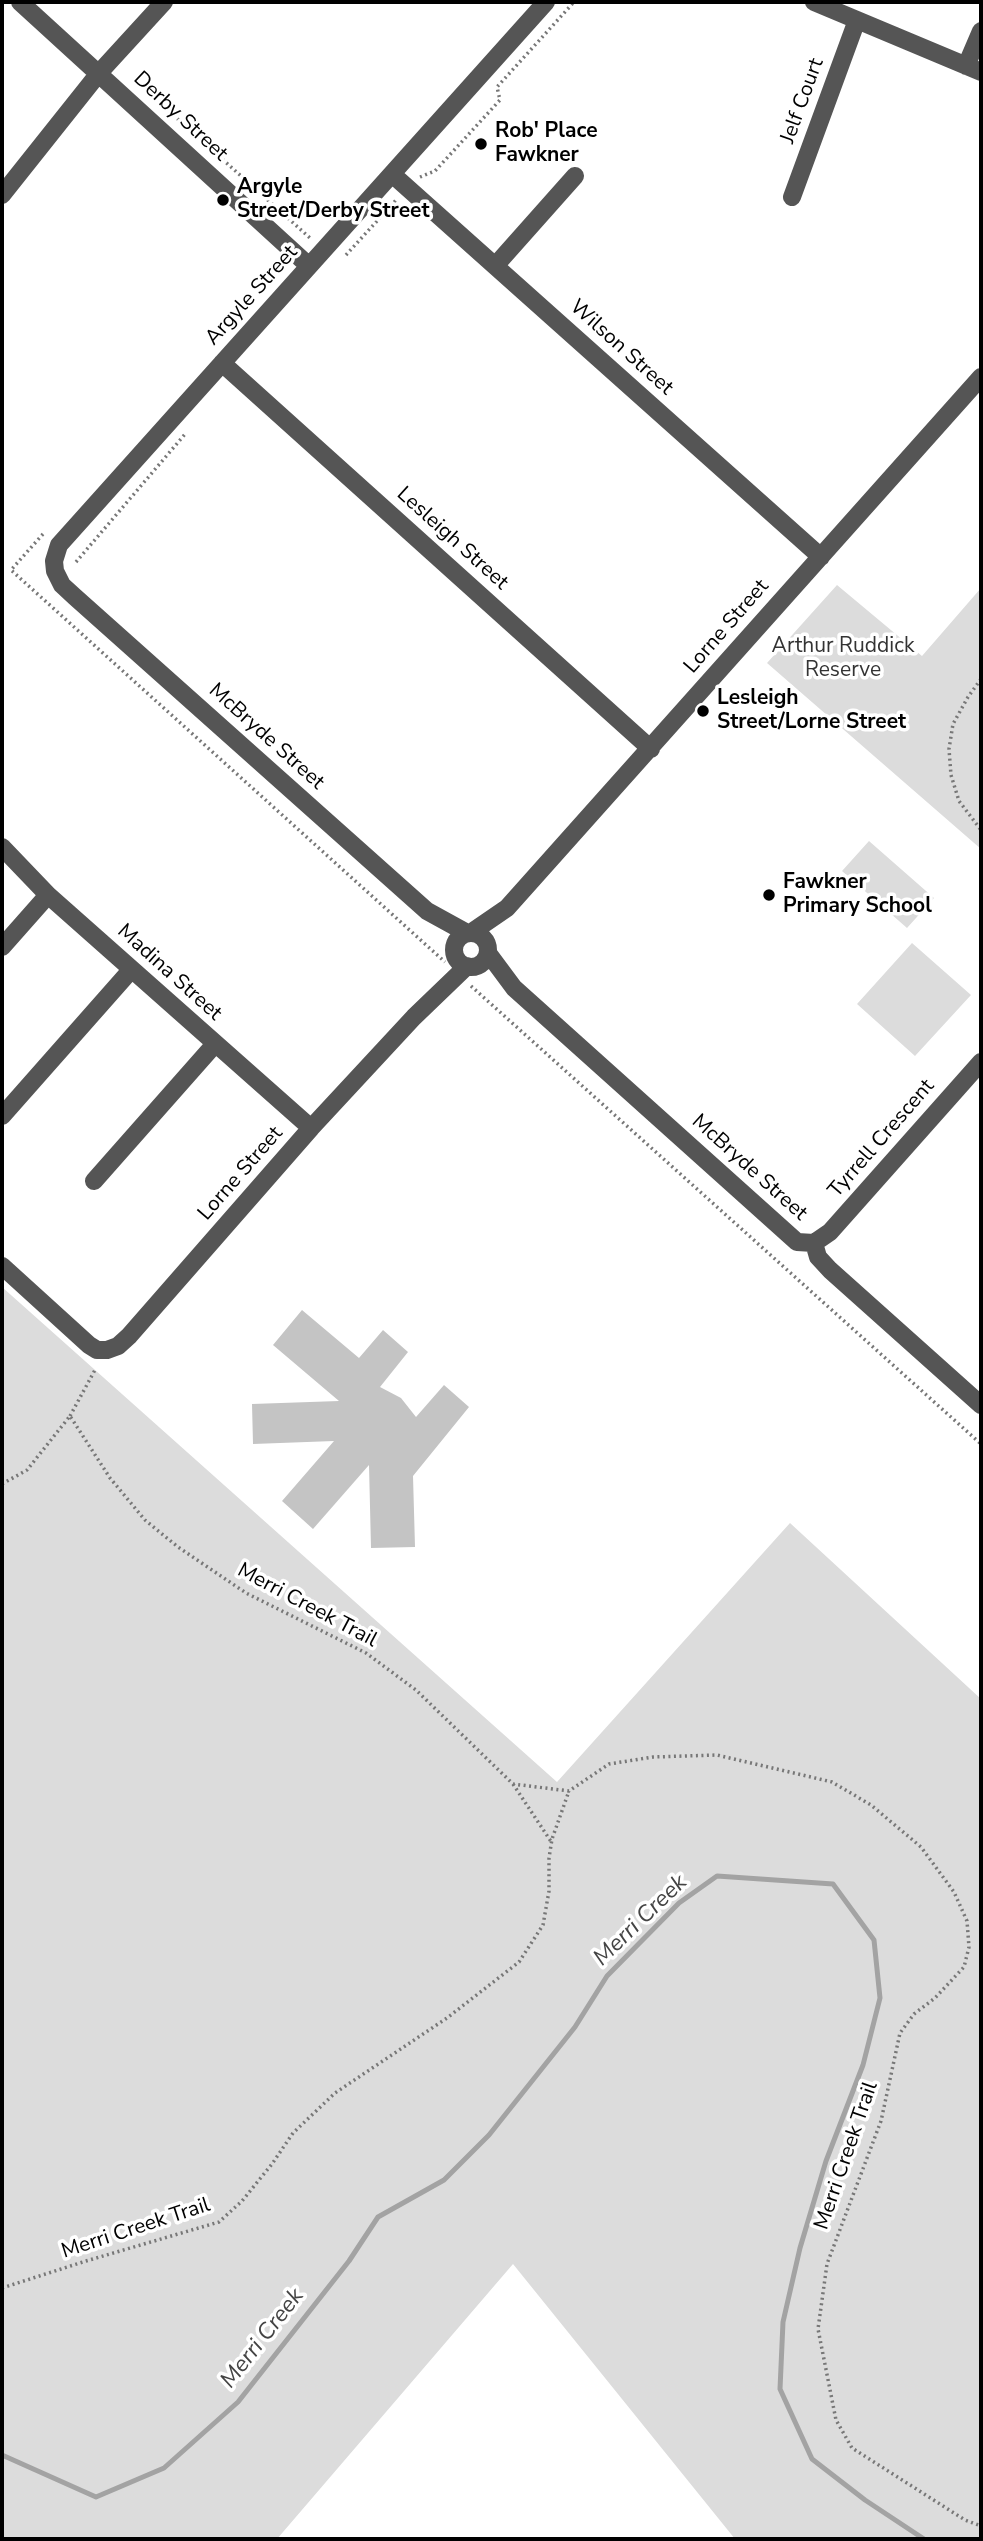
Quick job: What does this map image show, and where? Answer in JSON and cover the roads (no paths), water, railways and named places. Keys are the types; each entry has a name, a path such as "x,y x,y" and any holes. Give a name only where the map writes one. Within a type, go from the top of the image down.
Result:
{"street":[{"name":"Derby Street","path":"20,2 302,260"},
{"path":"2,195 99,74 164,2"},
{"name":"Argyle Street","path":"75,597 62,585 55,571 54,561 59,545 222,363 302,260 391,174 546,2"},
{"path":"814,2 974,69 981,31"},
{"name":"Jelf Court","path":"792,197 857,20"},
{"name":"Wilson Street","path":"391,174 821,557"},
{"path":"495,266 575,176"},
{"name":"Lesleigh Street","path":"222,363 650,749"},
{"name":"Lorne Street","path":"2,1266 89,1345 97,1350 118,1346 466,959 507,908 981,377"},
{"name":"McBryde Street","path":"75,597 427,911 466,959 514,988 797,1242 814,1243 818,1257 830,1269 981,1405"},
{"name":"Madina Street","path":"2,847 48,895 311,1129"},
{"path":"2,947 48,895"},
{"name":"Lorne Street","path":"466,959 458,938 507,908"},
{"name":"McBryde Street","path":"427,911 470,932"},
{"path":"2,1116 131,970"},
{"path":"94,1181 215,1044"},
{"name":"Tyrrell Crescent","path":"814,1243 830,1232 981,1062"}],"waterway":[{"name":"Merri Creek","path":"2,2455 96,2497 164,2468 238,2402 349,2261 378,2217 444,2180 489,2135 575,2027 607,1976 679,1903 717,1876 833,1884 874,1940 880,1998 863,2065 826,2161 800,2248 783,2322 780,2389 812,2459 865,2500 924,2539"}],"place":[{"name":"Rob' Place Fawkner","path":"481,144"},
{"name":"Argyle Street/Derby Street","path":"223,200"},
{"name":"Lesleigh Street/Lorne Street","path":"703,711"},
{"name":"Fawkner Primary School","path":"769,895"}],"park label":[{"name":"Arthur Ruddick Reserve","path":"843,659"}]}
